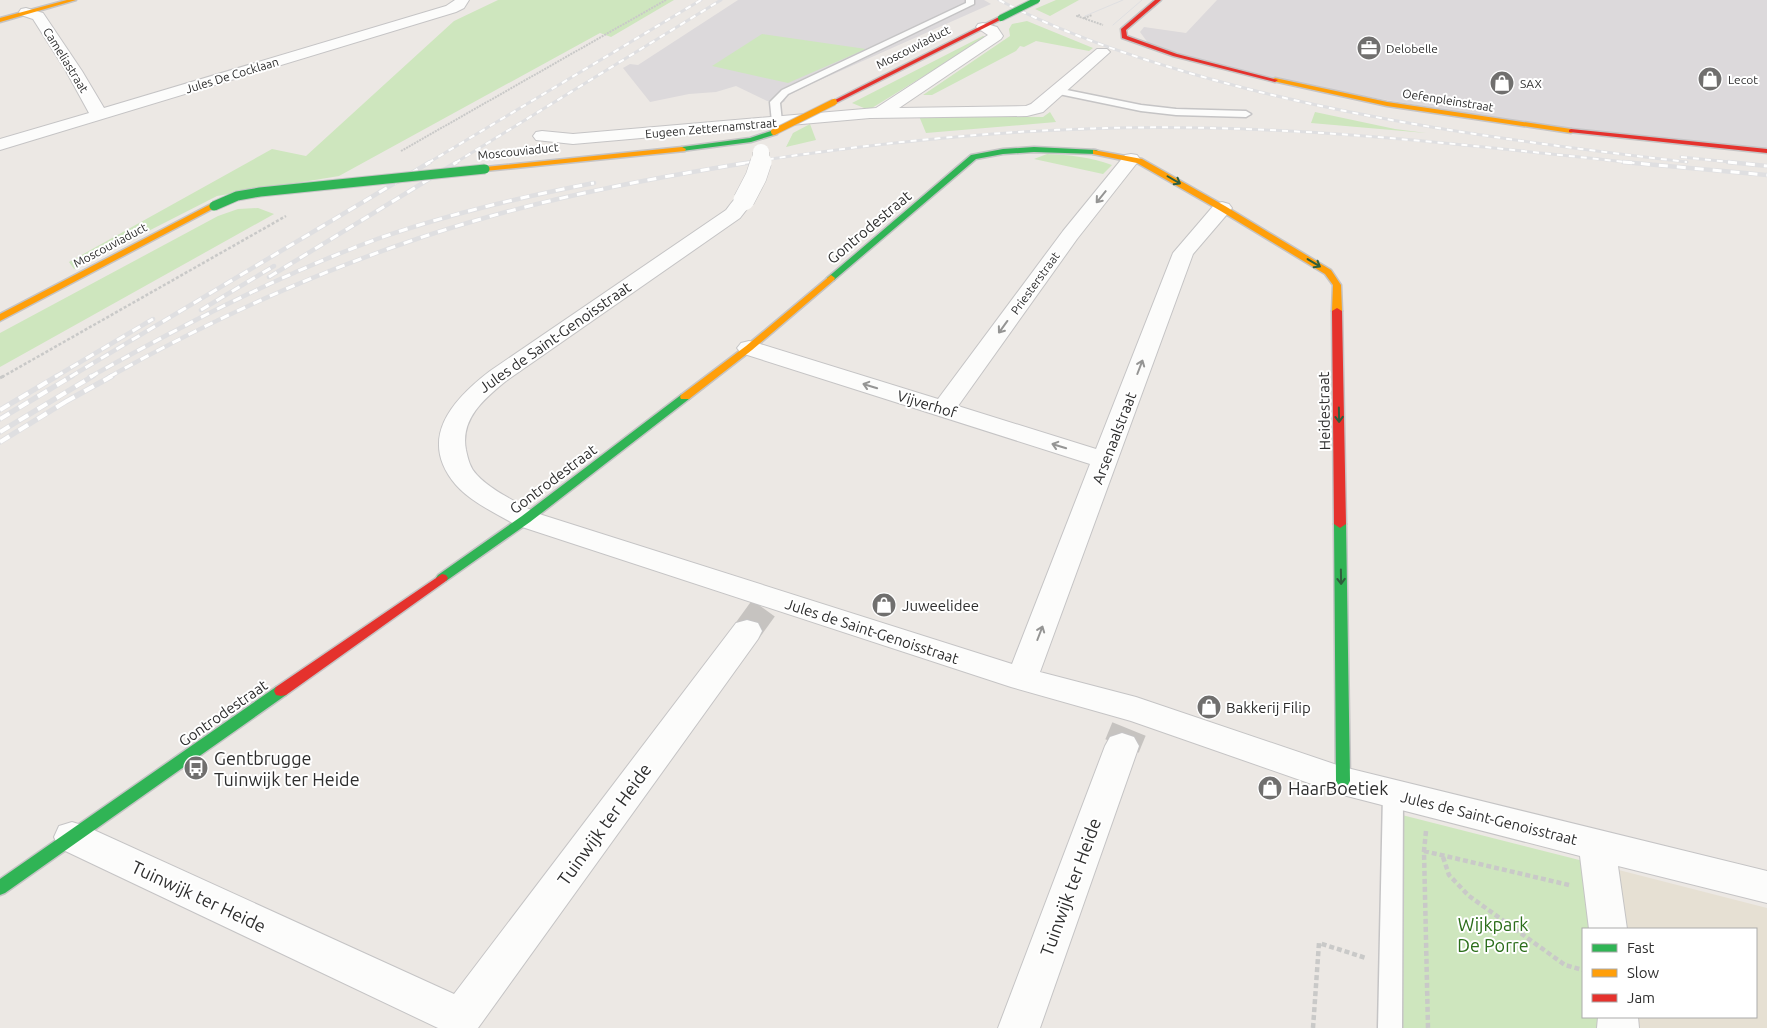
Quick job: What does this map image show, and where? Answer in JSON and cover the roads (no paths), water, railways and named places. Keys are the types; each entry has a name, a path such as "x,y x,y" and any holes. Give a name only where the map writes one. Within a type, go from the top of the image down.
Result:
{"street":[{"path":"0,20 73,0"},
{"name":"Jules De Cocklaan","path":"0,145 451,9 462,0"},
{"name":"Moscouviaduct","path":"0,318 214,206 237,196 485,169 756,146 776,127 834,102 1037,0"},
{"name":"Oefenpleinstraat","path":"1158,0 1123,30 1124,37 1212,64 1286,83 1417,109 1588,134 1767,150"},
{"name":"Cameliastraat","path":"26,12 38,16 74,71 99,115"},
{"name":"Eugeen Zetternamstraat","path":"880,113 996,36 996,33 992,30 983,27"},
{"name":"Eugeen Zetternamstraat","path":"542,136 573,139 776,127 880,113 1027,111 1038,108 1102,52"},
{"name":"Jules de Saint-Genoisstraat","path":"756,146 762,159 760,167 744,200 728,217 498,376 475,394 458,417 451,439 455,461 466,480 490,498 526,519 1022,679 1129,728 1767,887"},
{"name":"Gontrodestraat","path":"0,888 526,519 749,348 974,157 993,152 1069,150 1098,152 1131,158"},
{"name":"Heidestraat","path":"1131,158 1154,168 1328,272 1338,285 1344,781"},
{"name":"Priesterstraat","path":"943,409 1070,235 1131,158"},
{"name":"Arsenaalstraat","path":"1022,679 1183,253 1222,208"},
{"name":"Vijverhof","path":"749,348 1105,460"},
{"name":"Tuinwijk ter Heide","path":"72,837 465,1025 747,631"},
{"name":"Tuinwijk ter Heide","path":"1019,1028 1129,728"},
{"path":"1597,846 1608,928"}],"lane":[{"path":"776,127 776,102 785,92 970,4 970,0"},
{"path":"1057,91 1141,108 1176,112 1246,114"},
{"path":"1390,1028 1391,965 1410,799"}],"tunnel":[{"path":"747,631 771,598"},
{"path":"1122,746 1129,729"}],"tram line":[{"path":"1085,16 1123,0"},
{"path":"1113,25 1142,0"}],"railway":[{"path":"428,163 701,0"},
{"path":"455,163 721,0"},
{"path":"999,0 1044,22 1138,57 1247,89 1309,104 1434,128 1687,162"},
{"path":"744,163 918,140 1035,131 1152,127 1263,130 1369,136 1635,163"},
{"path":"1681,157 1740,163"},
{"path":"70,377 430,162"},
{"path":"269,277 457,162"},
{"path":"109,377 197,330 287,288 333,269 427,236 509,211 578,194 752,162"},
{"path":"1623,162 1767,175"},
{"path":"1728,162 1767,166"},
{"path":"92,376 90,377 231,302 340,253 377,239 485,207 594,183"},
{"path":"201,310 274,266"},
{"path":"55,377 153,319"},
{"path":"91,377 96,374"},
{"path":"0,410 57,376"},
{"path":"0,419 72,376"},
{"path":"0,432 93,376"},
{"path":"66,401 112,376"},
{"path":"66,401 70,399"},
{"path":"0,442 66,401"}],"place":[{"name":"Delobelle","path":"1369,48"},
{"name":"Lecot","path":"1710,79"},
{"name":"SAX","path":"1502,83"},
{"name":"Juweelidee","path":"884,605"},
{"name":"Bakkerij Filip","path":"1209,707"},
{"name":"Gentbrugge Tuinwijk ter Heide","path":"196,768"},
{"name":"HaarBoetiek","path":"1270,788"}],"park label":[{"name":"Wijkpark De Porre","path":"1493,934"}]}
